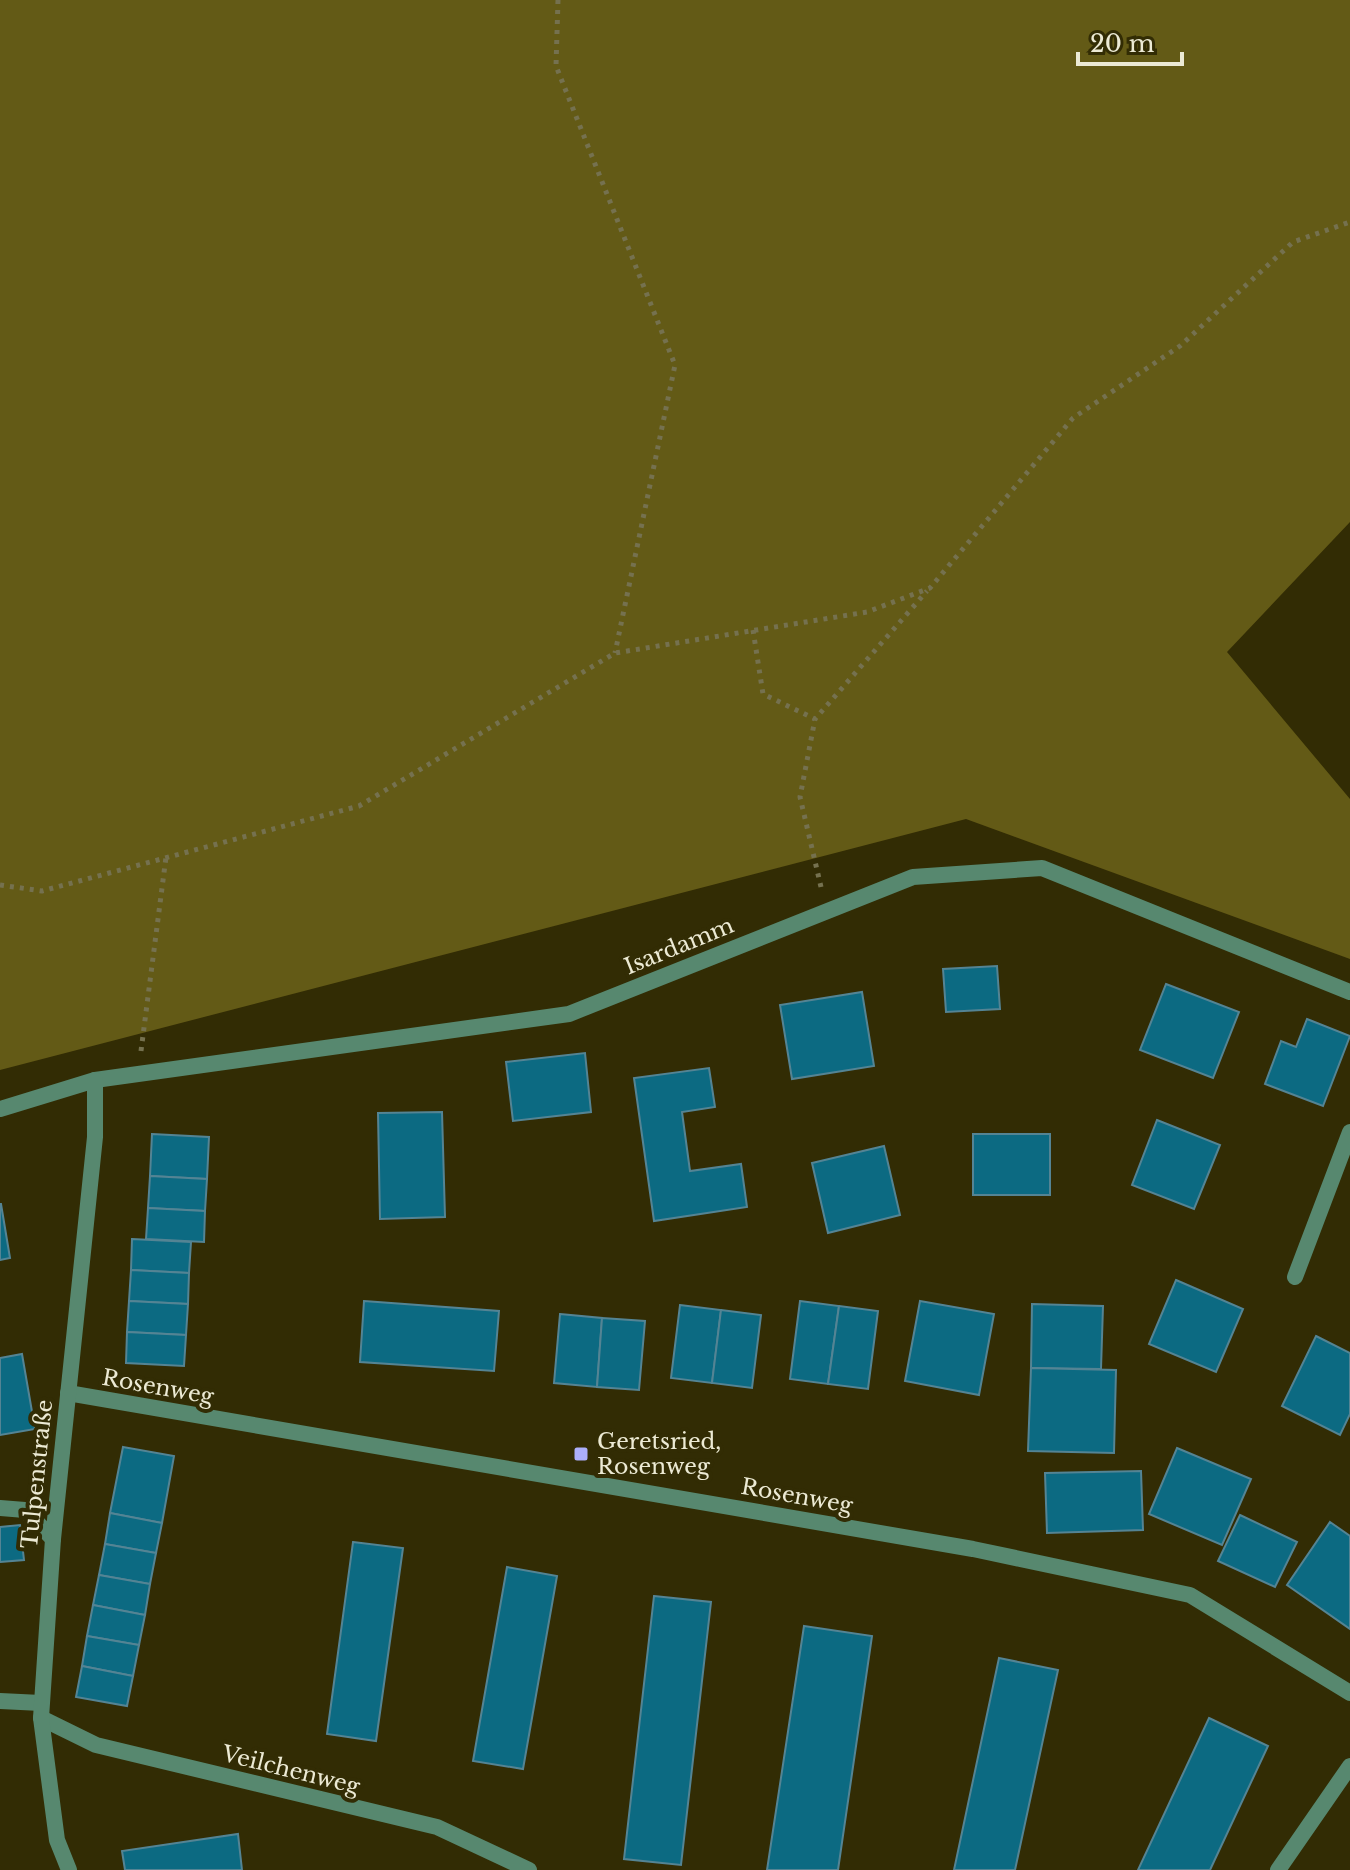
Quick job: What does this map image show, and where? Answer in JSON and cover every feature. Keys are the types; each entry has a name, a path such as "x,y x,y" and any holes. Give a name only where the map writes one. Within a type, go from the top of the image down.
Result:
{"street":[{"name":"Isardamm","path":"0,1109 95,1080 569,1014 913,877 1042,868 1350,992"},
{"name":"Tulpenstraße","path":"69,1870 57,1840 41,1711 53,1539 95,1137 95,1080"},
{"path":"1295,1277 1350,1132"},
{"name":"Rosenweg","path":"68,1393 973,1549 1190,1595 1350,1693"},
{"path":"0,1508 25,1510 53,1539"},
{"path":"0,1701 41,1711"},
{"name":"Veilchenweg","path":"41,1711 96,1745 437,1827 529,1870"},
{"path":"1278,1870 1350,1766"}],"path":[{"path":"558,0 556,66 675,365 615,653"},
{"path":"826,912 800,797 815,719 1073,418 1180,346 1293,242 1350,222"},
{"path":"0,885 42,891 359,806 615,653 867,612 930,588"},
{"path":"753,630 763,694 815,719"},
{"path":"138,1075 166,857"}],"shaded area":[{"path":"0,0 1350,0 1350,522 1227,652 1350,799 1350,959 966,819 0,1070"}],"building":[{"path":"997,966 1000,1009 946,1012 943,969"},
{"path":"1166,984 1239,1012 1213,1078 1140,1050"},
{"path":"862,992 874,1066 792,1079 780,1005"},
{"path":"1307,1019 1350,1036 1323,1106 1265,1084 1281,1041 1296,1047"},
{"path":"585,1053 591,1112 513,1121 506,1062"},
{"path":"709,1068 715,1107 682,1112 690,1171 741,1164 747,1207 654,1221 634,1078"},
{"path":"442,1112 445,1217 380,1219 378,1113"},
{"path":"1157,1120 1220,1145 1194,1209 1132,1185"},
{"path":"152,1134 209,1137 207,1179 150,1176"},
{"path":"973,1134 1050,1134 1050,1195 973,1195"},
{"path":"884,1146 900,1215 828,1233 812,1163"},
{"path":"150,1176 207,1179 205,1211 148,1208"},
{"path":"0,1204 10,1258 0,1260"},
{"path":"148,1208 205,1211 204,1242 146,1239"},
{"path":"132,1239 191,1242 189,1273 131,1270"},
{"path":"131,1270 189,1273 188,1304 129,1301"},
{"path":"1176,1280 1243,1309 1216,1372 1149,1344"},
{"path":"129,1301 188,1304 186,1335 127,1332"},
{"path":"364,1301 499,1311 494,1371 360,1362"},
{"path":"800,1301 839,1306 828,1384 790,1379"},
{"path":"920,1301 994,1314 979,1395 905,1381"},
{"path":"1032,1304 1103,1306 1101,1369 1031,1368"},
{"path":"680,1305 721,1310 712,1383 671,1378"},
{"path":"839,1306 878,1311 868,1389 828,1384"},
{"path":"721,1310 761,1315 752,1388 712,1383"},
{"path":"560,1314 602,1318 597,1387 554,1383"},
{"path":"602,1318 645,1321 639,1390 597,1387"},
{"path":"127,1332 186,1335 184,1366 126,1363"},
{"path":"1316,1336 1350,1353 1350,1414 1340,1435 1282,1406"},
{"path":"22,1354 35,1429 0,1435 0,1358"},
{"path":"1031,1368 1116,1370 1114,1453 1028,1451"},
{"path":"123,1447 174,1456 162,1523 110,1513"},
{"path":"1177,1448 1251,1479 1222,1545 1149,1514"},
{"path":"1141,1471 1143,1530 1047,1533 1045,1473"},
{"path":"110,1513 162,1523 156,1553 105,1544"},
{"path":"1240,1515 1297,1542 1275,1587 1218,1561"},
{"path":"1330,1522 1350,1536 1350,1629 1287,1585"},
{"path":"20,1525 24,1560 0,1562 0,1527"},
{"path":"353,1542 403,1548 376,1741 327,1734"},
{"path":"105,1544 156,1553 150,1584 99,1575"},
{"path":"507,1567 557,1576 523,1769 473,1761"},
{"path":"99,1575 150,1584 145,1615 93,1605"},
{"path":"654,1596 711,1602 681,1865 624,1859"},
{"path":"93,1605 145,1615 139,1645 87,1636"},
{"path":"804,1626 872,1636 838,1870 767,1870"},
{"path":"87,1636 139,1645 133,1676 82,1666"},
{"path":"999,1658 1058,1670 1015,1870 954,1870"},
{"path":"82,1666 133,1676 127,1706 76,1697"},
{"path":"1209,1718 1268,1746 1210,1870 1138,1870"},
{"path":"238,1834 242,1870 125,1870 122,1851"}],"place":[{"name":"Geretsried, Rosenweg","path":"581,1454"}]}
